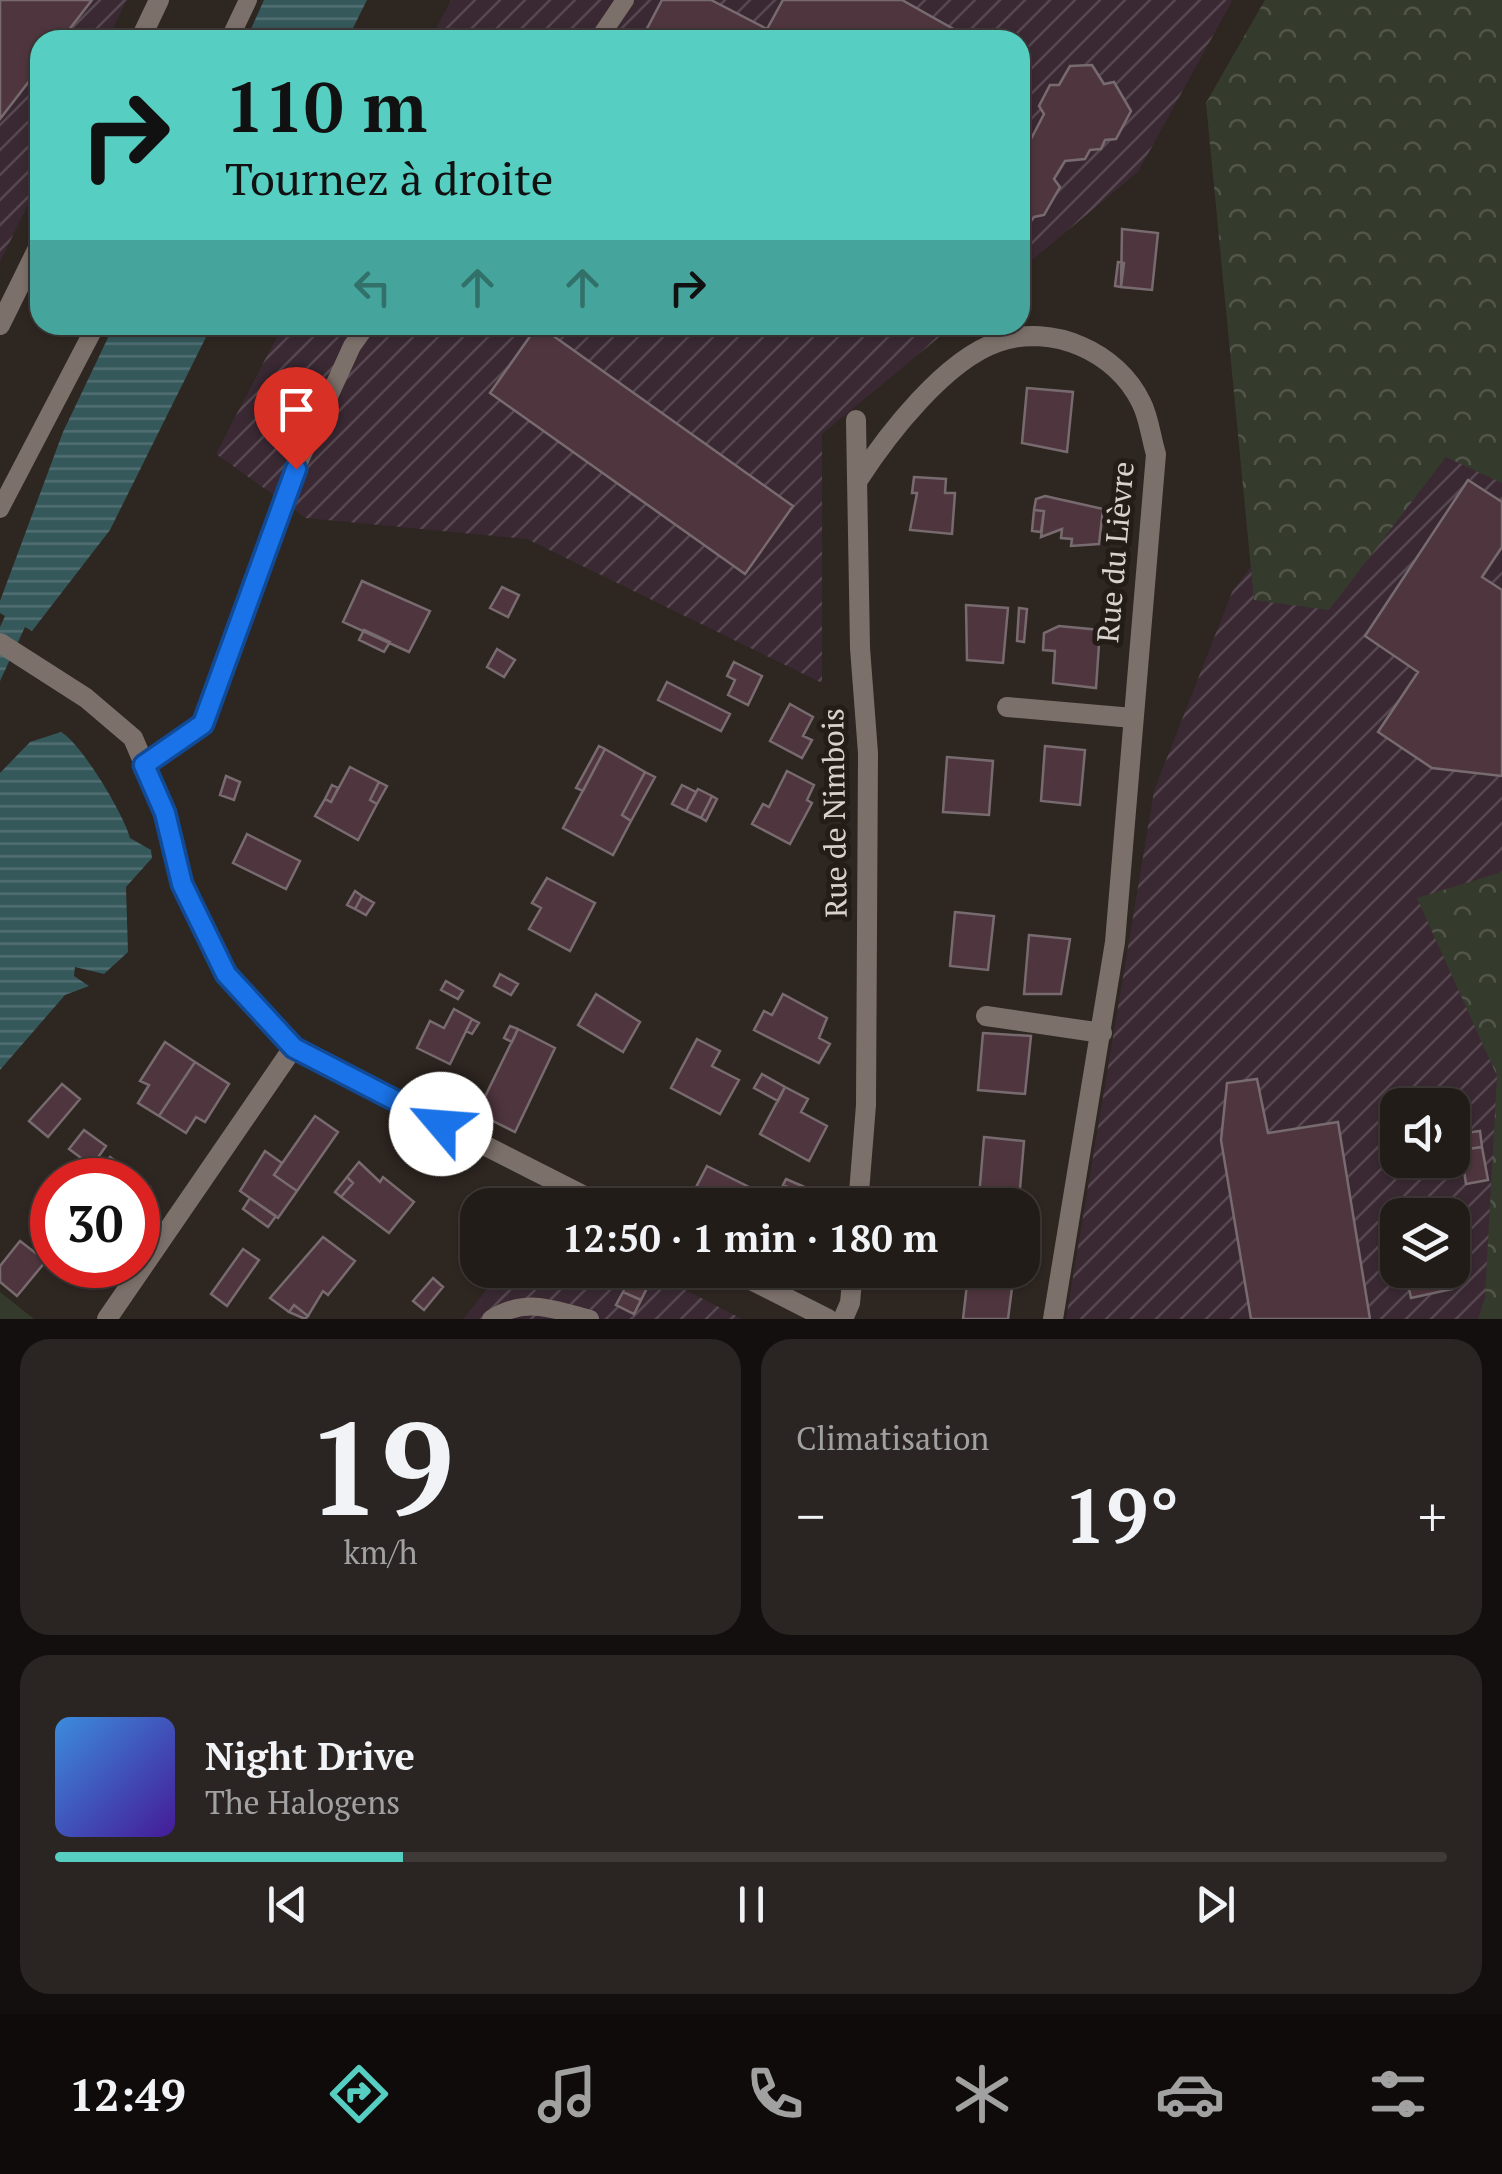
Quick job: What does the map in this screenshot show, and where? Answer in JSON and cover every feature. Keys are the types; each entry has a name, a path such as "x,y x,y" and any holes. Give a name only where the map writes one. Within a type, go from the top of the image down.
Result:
{"street":[{"path":"145,30 159,0"},
{"path":"0,326 30,264"},
{"name":"Rue du Lièvre","path":"858,480 886,437 942,381 999,341 1058,337 1108,359 1141,402 1156,454 1115,942 1054,1319"},
{"name":"Rue de Nimbois","path":"856,420 860,648 868,772 866,1105 859,1188"},
{"path":"0,643 48,672 132,738 165,813 182,884 226,974 294,1048 569,1188"},
{"path":"1007,707 1133,718"},
{"path":"986,1016 1102,1034"},
{"path":"108,1319 294,1048"},
{"path":"767,1288 828,1319"},
{"path":"843,1319 851,1288"}],"lane":[{"path":"234,30 248,0"},
{"path":"605,30 625,0"},
{"path":"0,509 91,335"},
{"path":"144,765 203,724 296,469 360,335"},
{"path":"490,1319 504,1310 536,1303 590,1319"}],"shaded area":[{"path":"0,0 127,0 112,30 30,30 30,200 0,262"},
{"path":"451,0 1232,1 1138,172 1030,262 1030,30 435,30"},
{"path":"278,335 942,335 822,434 822,683 527,539 306,518 216,454"},
{"path":"1375,400 1502,411 1502,1319 1066,1319 1154,791 1232,592"},
{"path":"488,1288 682,1288 742,1319 463,1319"}],"green space":[{"path":"1265,0 1502,0 1502,483 1446,457 1329,610 1254,600 1206,103"},
{"path":"1502,872 1502,1319 1478,1319 1485,1298 1497,1076 1417,898"},
{"path":"0,1292 34,1319 0,1319"}],"water":[{"path":"264,0 367,0 352,30 250,30"},
{"path":"109,335 207,335 110,530 32,631 25,627 0,681 0,627 5,616 0,613 0,601 63,432"},
{"path":"61,732 80,750 101,781 130,838 151,850 152,858 126,887 128,952 104,974 75,967 74,976 89,986 65,995 0,1070 0,773 30,742"}],"building":[{"path":"0,0 92,0 69,30 30,30 30,80 0,119"},
{"path":"662,0 711,0 767,29 783,0 902,0 955,30 646,30"},
{"path":"1092,65 1104,84 1114,82 1131,111 1116,139 1105,140 1101,149 1090,150 1085,159 1065,161 1054,179 1060,187 1044,215 1030,222 1030,141 1044,114 1039,106 1050,85 1059,85 1070,66"},
{"path":"1122,229 1158,233 1152,290 1121,287"},
{"path":"1118,262 1124,263 1121,287 1115,286"},
{"path":"531,335 552,335 793,506 745,574 490,393"},
{"path":"1027,388 1073,392 1067,452 1022,443"},
{"path":"914,477 946,479 945,493 955,493 952,534 910,530 917,493 912,493"},
{"path":"1468,480 1502,502 1502,547 1482,577 1502,590 1502,776 1432,768 1378,732 1418,672 1365,636"},
{"path":"1045,496 1103,509 1099,544 1071,546 1072,539 1061,538 1062,529 1041,537 1044,511 1034,510 1036,499"},
{"path":"1034,510 1044,511 1041,532 1032,531"},
{"path":"362,581 430,611 409,652 343,622"},
{"path":"502,587 519,595 508,617 490,608"},
{"path":"966,605 1008,608 1003,663 967,660"},
{"path":"1019,608 1027,609 1024,642 1017,641"},
{"path":"1059,626 1100,630 1096,688 1053,683 1055,651 1043,650 1044,633"},
{"path":"364,630 390,642 384,652 359,640"},
{"path":"497,649 515,660 504,677 487,667"},
{"path":"734,662 762,676 748,705 728,695 735,680 727,676"},
{"path":"667,682 730,714 721,731 658,700"},
{"path":"790,704 813,717 803,736 812,740 802,758 770,741"},
{"path":"599,746 605,749 583,791 576,788"},
{"path":"1045,746 1085,750 1080,805 1041,801"},
{"path":"605,749 645,772 622,815 631,821 613,855 563,828"},
{"path":"947,757 993,761 989,815 943,812"},
{"path":"350,767 379,782 370,800 377,804 358,840 315,816 325,799 331,802"},
{"path":"787,771 814,785 807,800 812,803 790,844 752,824 763,804 769,807"},
{"path":"645,772 655,777 631,821 622,815"},
{"path":"226,776 240,782 234,800 220,795"},
{"path":"379,782 387,786 377,804 370,800"},
{"path":"332,785 338,788 331,802 325,799"},
{"path":"682,785 696,792 686,811 672,804"},
{"path":"698,789 712,796 701,818 686,811"},
{"path":"712,796 717,799 706,821 701,818"},
{"path":"247,834 300,861 286,889 233,863"},
{"path":"547,878 595,903 570,951 529,929 541,908 532,903"},
{"path":"355,891 362,896 355,909 347,905"},
{"path":"362,896 374,903 366,915 355,909"},
{"path":"955,912 994,916 988,970 950,966"},
{"path":"1029,935 1070,939 1061,994 1024,994"},
{"path":"500,974 518,984 511,995 494,986"},
{"path":"446,981 463,991 458,999 441,990"},
{"path":"596,994 640,1022 623,1052 578,1025"},
{"path":"783,994 827,1018 819,1038 830,1044 819,1063 754,1030 764,1011 772,1015"},
{"path":"454,1009 472,1019 450,1064 417,1048 430,1021 444,1028"},
{"path":"472,1019 479,1023 472,1034 466,1031"},
{"path":"510,1026 518,1029 512,1042 504,1038"},
{"path":"518,1029 555,1048 515,1132 477,1113"},
{"path":"983,1033 1031,1036 1025,1094 978,1090"},
{"path":"697,1039 720,1051 712,1066 739,1080 720,1114 671,1088"},
{"path":"165,1042 195,1062 159,1116 138,1103 149,1085 140,1081"},
{"path":"195,1062 229,1084 205,1122 196,1117 186,1133 159,1116"},
{"path":"762,1074 785,1087 778,1101 754,1088"},
{"path":"1257,1079 1268,1133 1338,1122 1370,1319 1251,1319 1221,1140 1227,1083"},
{"path":"62,1084 80,1099 48,1137 29,1121"},
{"path":"785,1087 808,1099 801,1112 827,1126 809,1161 760,1134"},
{"path":"315,1116 338,1132 297,1191 274,1175"},
{"path":"84,1130 106,1146 98,1158 81,1158 69,1149"},
{"path":"1480,1131 1482,1147 1470,1149 1470,1132"},
{"path":"984,1137 1024,1141 1020,1188 980,1188"},
{"path":"1482,1147 1488,1180 1466,1184 1465,1178 1470,1178 1470,1149"},
{"path":"265,1151 282,1163 274,1175 297,1191 278,1218 240,1191"},
{"path":"359,1162 380,1182 383,1177 414,1202 389,1233 341,1197 353,1183 347,1177"},
{"path":"707,1166 749,1187 748,1188 696,1188"},
{"path":"347,1177 353,1183 341,1197 335,1192"},
{"path":"786,1179 807,1188 790,1188 783,1185"},
{"path":"250,1198 276,1216 268,1227 243,1209"},
{"path":"323,1237 355,1261 328,1295 323,1291 308,1316 294,1305 289,1312 270,1298"},
{"path":"20,1241 30,1249 30,1280 17,1296 0,1282 0,1266"},
{"path":"243,1249 259,1260 227,1306 211,1294"},
{"path":"433,1278 443,1287 424,1310 413,1301"},
{"path":"625,1288 647,1288 641,1300 623,1292"},
{"path":"967,1288 1012,1288 1008,1319 963,1319"},
{"path":"1409,1288 1452,1288 1452,1289 1411,1298"},
{"path":"623,1292 641,1300 634,1314 616,1305"},
{"path":"294,1305 308,1316 305,1319 289,1312"}],"route":[{"path":"296,469 203,724 144,765 165,813 182,884 226,974 294,1048 441,1124"}]}
